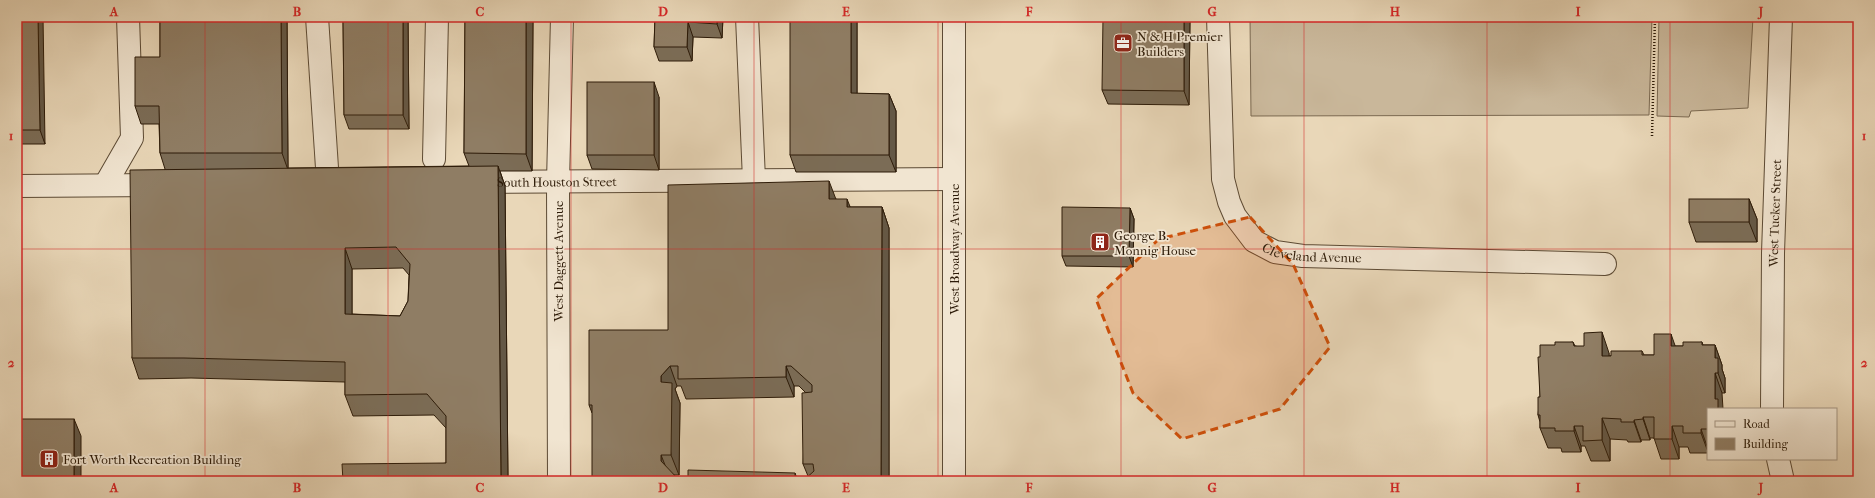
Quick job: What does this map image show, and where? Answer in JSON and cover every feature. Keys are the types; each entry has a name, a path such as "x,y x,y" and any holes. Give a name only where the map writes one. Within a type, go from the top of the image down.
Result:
{"street":[{"path":"105,185 132,138 128,17"},
{"path":"317,17 320,183 352,183"},
{"path":"434,159 437,17"},
{"name":"West Daggett Avenue","path":"559,481 558,182 562,17"},
{"path":"746,17 754,180"},
{"name":"West Broadway Avenue","path":"954,17 954,481"},
{"name":"Cleveland Avenue","path":"1218,17 1223,179 1235,216 1254,241 1274,252 1304,256 1605,264"},
{"name":"West Tucker Street","path":"1772,408 1773,253 1781,17"},
{"name":"South Houston Street","path":"455,182 954,178"},
{"path":"17,186 177,185"},
{"path":"1778,460 1783,481"}],"path":[{"path":"1652,136 1655,17"}],"highlighted area":[{"path":"1250,217 1293,264 1330,347 1280,409 1182,439 1133,393 1096,299 1159,239"}],"shaded area":[{"path":"1250,17 1652,17 1649,115 1251,116"},
{"path":"1659,17 1753,17 1748,108 1691,111 1689,117 1657,116"}],"building":[{"path":"17,17 38,17 40,130 17,130"},
{"path":"160,17 281,17 282,153 160,153 159,106 135,106 135,57 160,57"},
{"path":"343,17 403,17 403,115 344,115"},
{"path":"465,17 526,17 526,154 464,153"},
{"path":"655,17 717,17 717,24 688,22 687,47 654,47"},
{"path":"790,17 851,17 851,93 889,94 889,155 790,155"},
{"path":"1103,17 1184,17 1184,91 1102,90"},
{"path":"587,82 654,82 654,155 587,155"},
{"path":"498,166 501,481 343,481 342,464 446,463 446,416 427,394 345,395 345,362 132,358 130,170","holes":["396,247 410,264 408,301 400,316 345,314 345,248"]},
{"path":"829,181 829,199 847,199 847,207 882,207 881,481 799,481 804,480 814,471 813,464 803,464 802,393 812,392 812,385 791,366 786,366 786,377 678,379 678,366 670,366 661,376 661,382 672,383 671,455 661,455 661,461 680,481 592,481 592,405 589,405 589,330 668,330 668,185"},
{"path":"1689,199 1749,199 1749,222 1689,222"},
{"name":"George B. Monnig House","path":"1062,207 1130,208 1129,256 1062,256"},
{"path":"1602,332 1602,356 1611,356 1611,351 1642,351 1642,355 1654,355 1654,334 1671,334 1671,346 1683,346 1683,342 1702,342 1702,345 1715,345 1715,358 1718,358 1718,373 1715,373 1715,399 1718,399 1718,408 1707,408 1707,429 1701,429 1701,433 1683,433 1683,426 1672,426 1672,439 1654,439 1654,417 1643,417 1643,419 1634,420 1634,422 1621,422 1621,419 1602,418 1602,440 1583,441 1583,426 1574,426 1574,431 1555,431 1555,428 1540,428 1540,415 1538,415 1538,397 1540,397 1538,357 1540,357 1540,345 1555,345 1555,342 1573,342 1574,346 1584,346 1584,333"},
{"name":"Fort Worth Recreation Building","path":"17,419 74,419 74,481 17,481"},
{"path":"688,470 795,473 795,481 688,481"}],"place":[{"name":"N & H Premier Builders","path":"1123,43"},
{"name":"George B. Monnig House","path":"1100,242"},
{"name":"Fort Worth Recreation Building","path":"49,459"}]}
